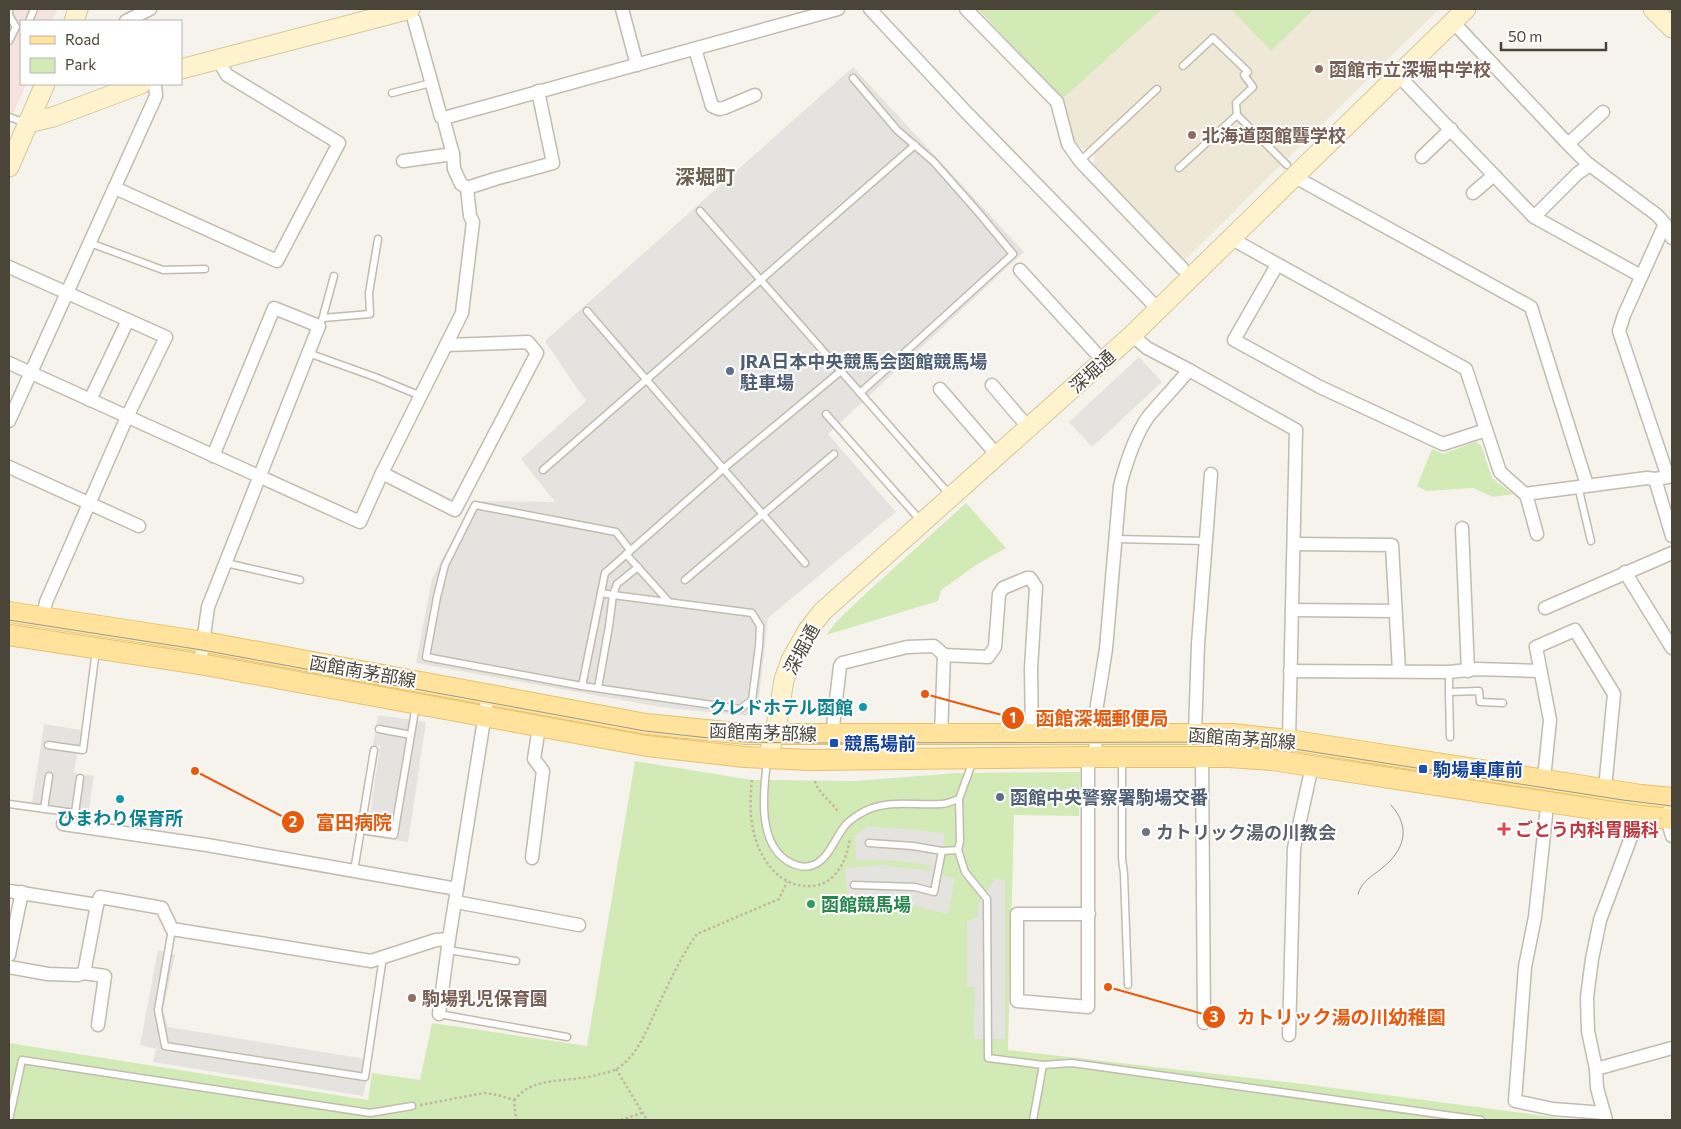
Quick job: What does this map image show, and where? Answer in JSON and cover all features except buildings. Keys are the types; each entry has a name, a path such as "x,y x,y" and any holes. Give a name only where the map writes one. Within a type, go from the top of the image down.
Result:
{"main road":[{"name":"函館南茅部線","path":"9,612 204,642 646,724 773,735 1232,734 1289,740 1641,795 1671,814"},
{"name":"函館南茅部線","path":"9,635 200,664 647,746 768,758 810,760 1092,757 1202,757 1272,760 1639,816 1671,814"}],"street":[{"path":"128,20 150,9"},
{"path":"622,9 637,65"},
{"path":"444,118 838,9"},
{"path":"870,9 1159,310"},
{"path":"966,9 1056,102 1068,144 1080,161 1182,268"},
{"path":"1653,9 1672,28"},
{"path":"182,69 412,15 441,117 444,118 453,154 454,169 461,184 467,188"},
{"path":"1460,15 1568,144 1590,165 1657,215 1665,224 1672,238"},
{"name":"深堀通","path":"768,758 788,666 808,630 822,612 1159,310 1232,239 1291,171 1398,75 1460,15"},
{"path":"695,49 712,106 719,109 724,108 755,95"},
{"path":"115,188 277,261 339,143 226,75 218,60"},
{"path":"1398,75 1534,217 1642,276"},
{"path":"9,167 46,85"},
{"path":"28,123 53,117 138,85"},
{"path":"9,421 156,96 155,85"},
{"path":"467,188 553,163 538,91"},
{"path":"1568,144 1603,112"},
{"path":"1422,157 1451,129"},
{"path":"403,161 453,154"},
{"path":"1534,217 1578,173 1590,165"},
{"path":"1291,171 1531,307 1583,486"},
{"path":"1474,193 1494,175"},
{"path":"9,363 360,522 382,473 462,314 472,222 467,188"},
{"path":"1665,224 1624,315 1619,331 1665,477 1672,536"},
{"path":"1232,239 1466,368 1500,472 1526,494 1537,534"},
{"path":"1277,264 1234,340 1320,387 1443,444 1486,430"},
{"path":"9,267 166,337 127,417 46,602 43,617"},
{"path":"1020,270 1095,352"},
{"path":"200,664 208,607 321,322 274,308 213,456"},
{"path":"90,400 128,320"},
{"path":"1132,335 1147,348 1296,430 1289,740"},
{"path":"382,473 455,510 537,353 528,342 446,345"},
{"path":"1088,914 1017,914 1017,1001 1088,1007 1092,757 1096,734 1097,705 1106,649 1120,486 1138,434 1148,418 1189,370"},
{"path":"992,385 1022,419"},
{"path":"940,389 990,447"},
{"path":"9,468 139,526"},
{"path":"1195,734 1198,644 1211,474"},
{"path":"1526,494 1665,477"},
{"path":"1462,528 1468,671"},
{"path":"1294,544 1392,545 1399,671"},
{"path":"1546,608 1672,553"},
{"path":"1625,572 1672,648"},
{"path":"832,735 840,666 842,663 907,647 934,646 944,655 988,657 995,647 997,597 1001,590 1027,578 1030,578 1036,587 1031,668 1032,734"},
{"path":"1292,610 1395,611"},
{"path":"1545,768 1550,720 1536,647 1575,630 1614,694 1606,778"},
{"path":"941,735 944,655"},
{"path":"1290,670 1448,672 1477,669 1540,671"},
{"path":"439,1014 488,694"},
{"path":"532,858 544,771 534,759 538,727"},
{"path":"1202,757 1204,1023"},
{"path":"1289,1035 1294,848 1312,766"},
{"path":"1546,814 1535,918 1525,967 1515,1101 1605,1116 1597,1088 1596,1069 1588,1032 1587,997 1600,920 1639,816"},
{"path":"63,824 207,845 354,871 579,925"},
{"path":"9,891 97,905"},
{"path":"9,956 22,892"},
{"path":"84,973 100,897 162,908 172,929 371,961 436,940 449,945"},
{"path":"9,967 48,974 78,975 84,973 105,976 98,1025"},
{"path":"1596,1069 1672,1048"}],"lane":[{"path":"9,41 19,27 9,15 10,9"},
{"path":"1183,66 1213,38 1248,72 1244,75 1253,87 1236,103 1236,115 1291,171"},
{"path":"853,78 897,130 934,162 1014,254 860,393"},
{"path":"392,93 431,83"},
{"path":"1080,161 1157,89"},
{"path":"1179,168 1236,115"},
{"path":"9,117 28,123"},
{"path":"543,470 914,145"},
{"path":"700,211 951,496"},
{"path":"334,276 321,322 370,314 369,293 378,239"},
{"path":"90,243 163,270 205,269"},
{"path":"587,311 804,563"},
{"path":"308,353 421,396"},
{"path":"582,686 605,573 723,469 840,371"},
{"path":"810,396 815,402"},
{"path":"826,414 922,522"},
{"path":"685,580 834,454"},
{"path":"1583,486 1591,541"},
{"path":"601,593 752,613 760,626 752,700 740,709 582,686 426,657 445,565 475,505 616,532 638,567 669,602"},
{"path":"1116,539 1206,541"},
{"path":"226,563 300,580"},
{"path":"598,688 613,595 617,584 638,567"},
{"path":"48,745 83,750 97,649"},
{"path":"1448,672 1450,737"},
{"path":"1449,692 1479,691 1480,702 1503,703"},
{"path":"361,830 394,836 416,703"},
{"path":"379,729 411,735"},
{"path":"354,871 374,750"},
{"path":"1122,757 1122,858 1128,985"},
{"path":"768,758 763,807 767,829 774,848 783,859 797,866 813,865 820,860 827,854 845,825 865,811 889,804 943,804 959,799"},
{"path":"974,758 959,799 960,841 958,850 965,872 987,900 988,1058 1043,1065 1072,1063 1481,1120"},
{"path":"44,809 50,776"},
{"path":"9,804 75,813 80,778"},
{"path":"869,843 914,846 942,851 958,850"},
{"path":"854,885 915,887 934,892 942,851"},
{"path":"172,929 158,1010 165,1046 365,1077 384,957"},
{"path":"449,945 516,961"},
{"path":"439,1014 566,1037"},
{"path":"9,1120 22,1060 370,1113 412,1106"},
{"path":"1033,1120 1043,1065"}],"path":[{"path":"814,781 816,788 832,802 839,813"},
{"path":"514,1100 526,1090 539,1084 576,1080 616,1069 629,1058 644,1036 668,985 697,934 779,899 787,882"},
{"path":"616,1069 647,1120"},
{"path":"412,1106 484,1094 498,1095 514,1100"},
{"path":"514,1100 516,1120"},
{"path":"621,1120 642,1114"}],"shaded area":[{"path":"9,9 58,9 52,20 20,20 20,85 26,85 9,124"},
{"name":"北海道函館聾学校","path":"979,9 1439,9 1184,261 1093,168 1095,158 1086,149 1081,148 1074,139 1061,100"},
{"name":"JRA日本中央競馬会函館競馬場 駐車場","path":"853,67 1024,252 828,434 896,512 768,618 758,705 746,716 660,707 416,663 432,579 473,501 555,502 521,459 586,401 545,341"},
{"path":"1139,357 1162,382 1092,447 1069,422"},
{"path":"378,715 426,722 408,842 367,836 380,746 373,745"},
{"path":"44,724 81,730 74,773 94,776 87,820 31,811"},
{"path":"869,826 944,833 943,875 955,879 948,914 905,904 848,902 845,868 883,865 930,871 930,865 885,860 856,860 855,835"},
{"path":"995,879 1005,880 1005,1039 974,1039 975,987 967,987 967,921 978,918 978,904"},
{"path":"158,950 175,955 163,1010 168,1027 372,1060 363,1096 153,1062 156,1049 140,1045"}],"green space":[{"path":"978,9 1162,9 1062,99"},
{"path":"1231,9 1314,9 1271,51"},
{"path":"1475,442 1481,445 1492,478 1513,494 1493,497 1473,488 1426,491 1417,486 1432,449 1443,454"},
{"path":"966,503 1006,548 976,565 941,590 938,601 826,635 838,620 862,597"},
{"name":"函館競馬場","path":"635,761 752,780 855,781 957,773 1080,772 1079,816 1014,815 1008,1050 1303,1084 1574,1120 9,1120 9,1043 368,1100 372,1073 420,1080 432,1023 587,1046"}],"tram line":[{"path":"9,620 202,650 645,731 746,742 1234,742 1275,746 1672,806"},
{"path":"1358,894 1364,882 1389,862 1400,847 1403,831 1402,822 1391,805"}],"place":[{"name":"函館市立深堀中学校","path":"1319,69"},
{"name":"北海道函館聾学校","path":"1192,135"},
{"name":"JRA日本中央競馬会函館競馬場 駐車場","path":"730,371"},
{"name":"函館深堀郵便局","path":"925,694"},
{"name":"クレドホテル函館","path":"863,707"},
{"name":"競馬場前","path":"834,743"},
{"name":"駒場車庫前","path":"1423,769"},
{"name":"富田病院","path":"195,771"},
{"name":"函館中央警察署駒場交番","path":"1000,797"},
{"name":"ひまわり保育所","path":"120,799"},
{"name":"ごとう内科胃腸科","path":"1504,829"},
{"name":"カトリック湯の川教会","path":"1146,832"},
{"name":"函館競馬場","path":"811,904"},
{"name":"カトリック湯の川幼稚園","path":"1108,987"},
{"name":"駒場乳児保育園","path":"412,998"}],"district":[{"name":"深堀町","path":"705,176"}]}
